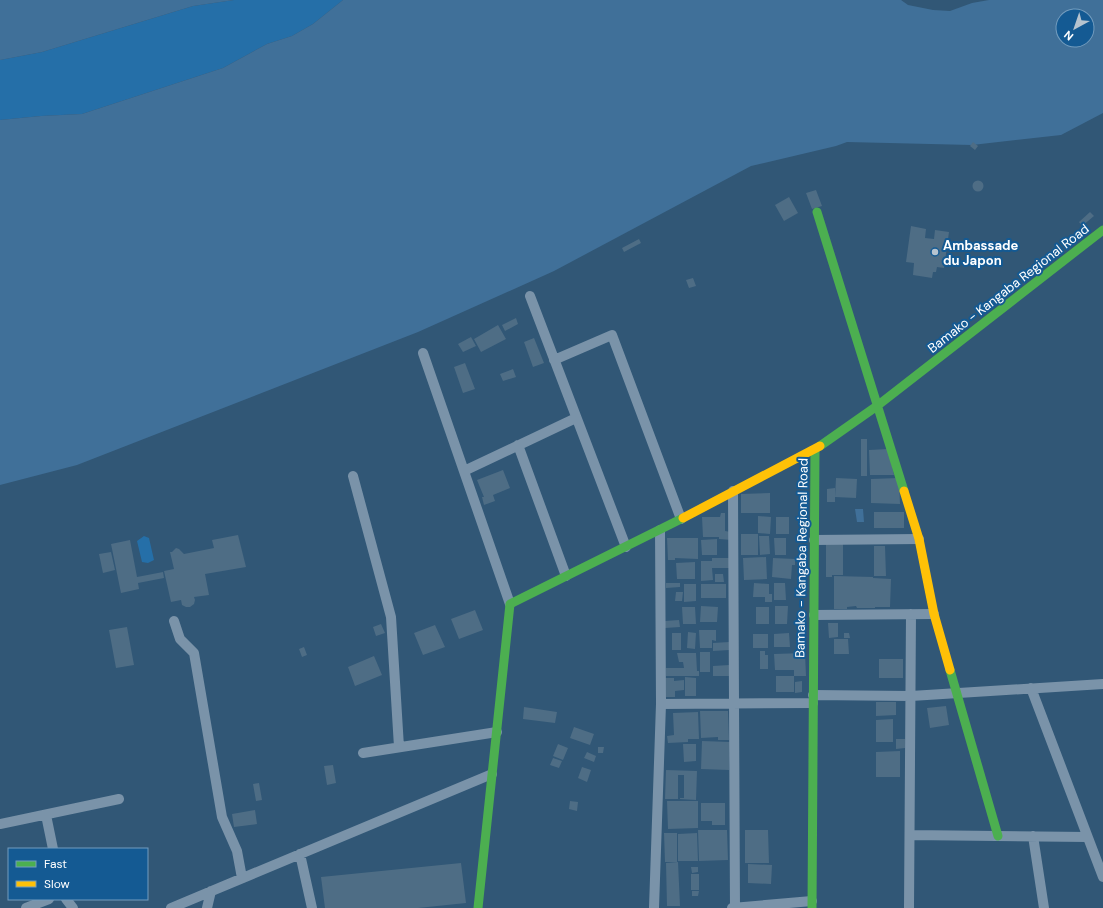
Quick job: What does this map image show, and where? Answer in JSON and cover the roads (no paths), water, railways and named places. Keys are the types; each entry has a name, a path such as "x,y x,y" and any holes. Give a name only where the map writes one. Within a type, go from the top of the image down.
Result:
{"street":[{"path":"817,212 919,539 934,614 998,836"},
{"name":"Bamako - Kangaba Regional Road","path":"812,905 815,450 877,406 1103,230"},
{"path":"530,296 626,547"},
{"path":"554,360 612,335 681,519"},
{"path":"423,353 510,604 478,908"},
{"path":"464,471 576,418"},
{"path":"518,445 566,576"},
{"path":"510,604 660,530 815,450"},
{"path":"353,476 390,617 399,747"},
{"path":"733,491 733,908 812,905"},
{"path":"654,908 661,704 660,530"},
{"path":"814,540 919,539"},
{"path":"909,908 912,614"},
{"path":"814,615 934,614"},
{"path":"174,621 180,639 194,653 222,817 237,851 242,878"},
{"path":"661,704 734,704 813,699 911,696 1103,684"},
{"path":"1031,688 1103,877"},
{"path":"363,753 497,732"},
{"path":"171,908 492,774"},
{"path":"0,824 119,799"},
{"path":"46,815 53,848"},
{"path":"910,835 1087,837"},
{"path":"1032,836 1044,908"},
{"path":"300,854 312,908"},
{"path":"207,908 211,891"},
{"path":"26,908 46,900"},
{"path":"67,900 73,908"}],"place":[{"name":"Ambassade du Japon","path":"935,252"}]}
